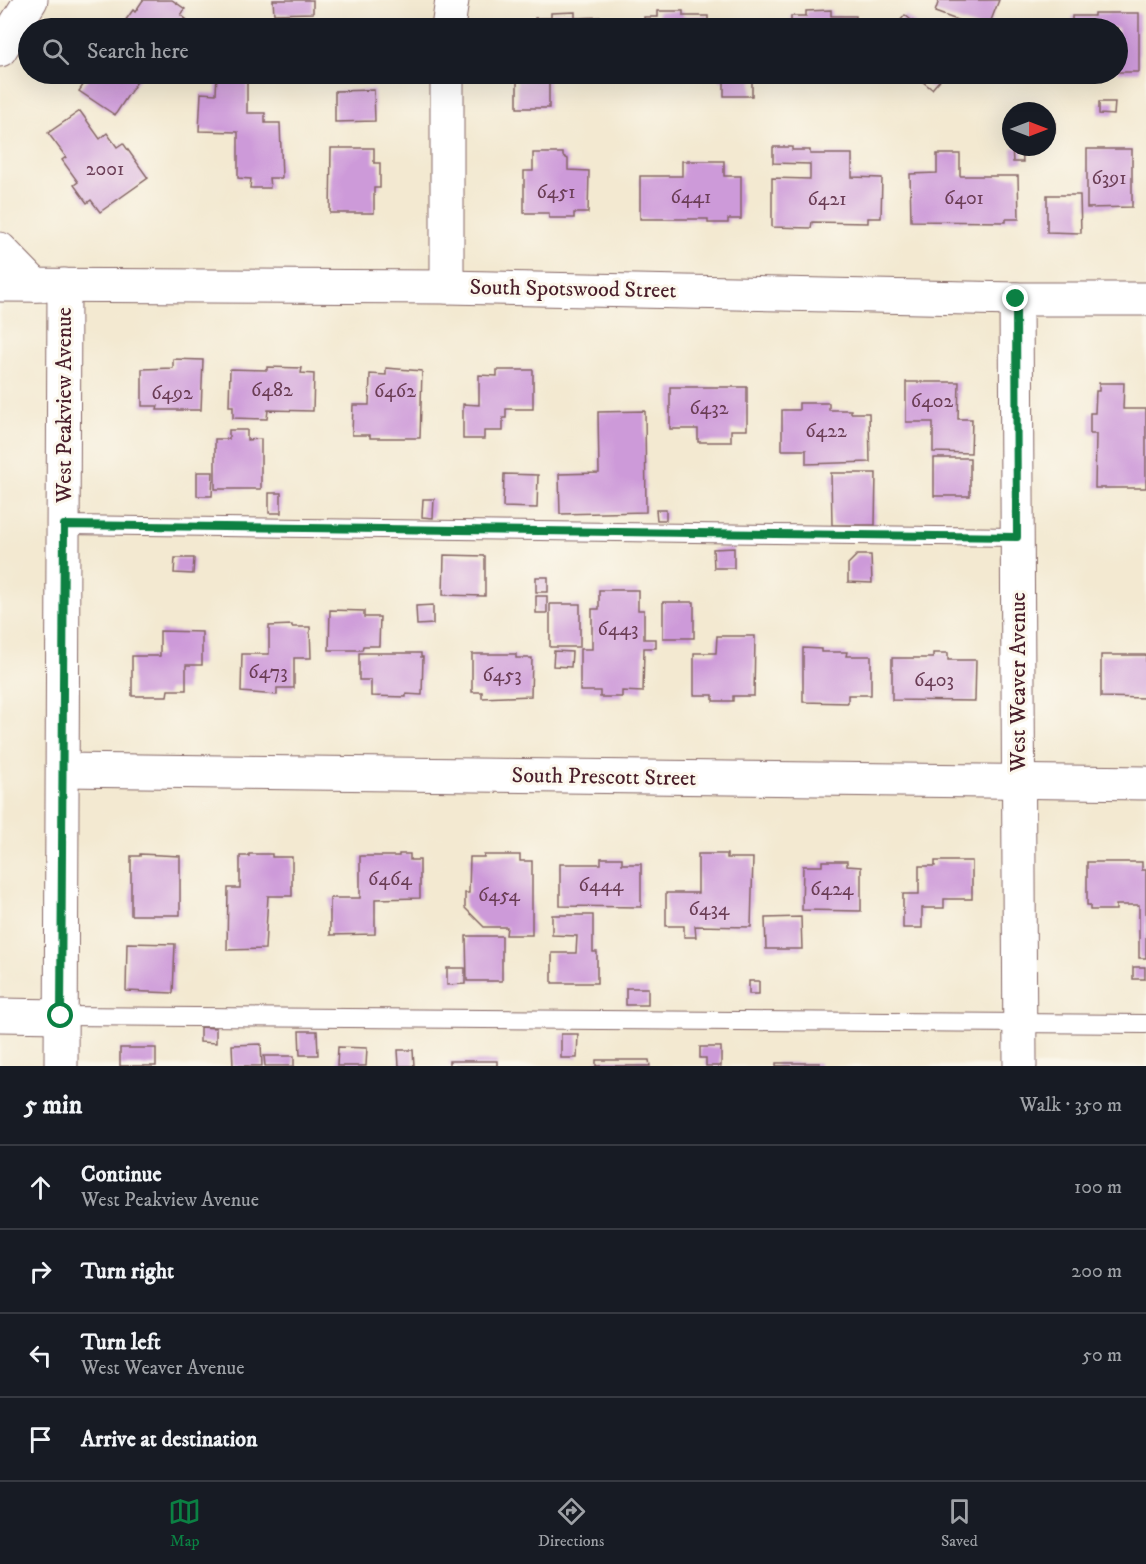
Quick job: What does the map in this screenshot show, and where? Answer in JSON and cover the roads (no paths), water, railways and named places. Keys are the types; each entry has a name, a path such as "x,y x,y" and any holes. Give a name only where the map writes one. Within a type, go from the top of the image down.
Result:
{"street":[{"path":"20,18 31,0"},
{"path":"449,18 452,0"},
{"path":"0,50 18,21"},
{"path":"447,84 447,287"},
{"path":"0,249 50,285"},
{"name":"South Spotswood Street","path":"0,285 447,287 1016,299 1146,299"},
{"name":"West Peakview Avenue","path":"50,285 64,525 62,1066"},
{"name":"West Weaver Avenue","path":"1016,299 1020,1066"},
{"name":"South Prescott Street","path":"63,770 1146,783"},
{"path":"0,1016 61,1016"}],"lane":[{"path":"64,525 1017,537"},
{"path":"61,1016 1146,1024"}]}
